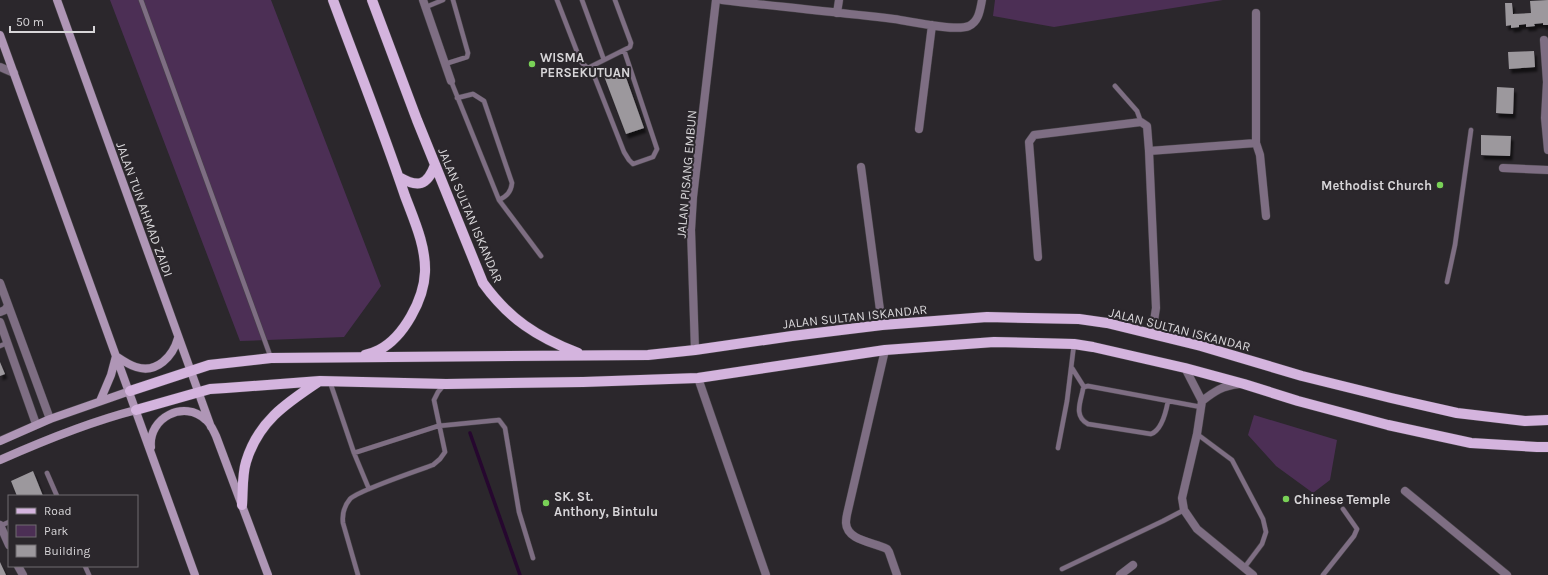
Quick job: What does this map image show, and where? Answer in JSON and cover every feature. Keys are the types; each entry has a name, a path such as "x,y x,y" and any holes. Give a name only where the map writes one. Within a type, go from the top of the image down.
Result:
{"main road":[{"name":"JALAN TUN AHMAD ZAIDI","path":"57,0 178,338 268,575"},
{"path":"333,0 399,177 424,251 425,272 422,289 415,310 392,340 380,349 358,358"},
{"name":"JALAN SULTAN ISKANDAR","path":"372,0 435,165 483,283 495,300 516,320 539,336 586,355 648,355 882,325 987,316 1079,320 1107,323 1201,346 1309,378 1457,413 1525,420 1548,420"},
{"path":"0,35 130,391 195,575"},
{"path":"399,177 410,184 424,182 430,176 435,165"},
{"path":"116,356 136,367 151,368 162,363 169,357 174,351 178,338"},
{"path":"0,460 42,441 104,418 210,389 325,381 446,384 584,382 698,378 885,350 994,342 1074,344 1185,368 1298,401 1388,425 1471,443 1537,448 1548,447"},
{"path":"0,441 36,424 209,365 271,358 586,355"},
{"path":"100,401 111,375 116,356"},
{"path":"242,505 246,464 254,442 265,423 279,409 325,381"},
{"path":"151,452 150,442 153,431 158,422 167,415 177,411 187,411 205,419 212,427"}],"street":[{"name":"JALAN PISANG EMBUN","path":"695,350 692,217 716,0"},
{"path":"722,0 953,28 968,26 975,21 980,14 982,0"},
{"path":"837,13 839,0"},
{"path":"424,3 451,81"},
{"path":"1256,13 1256,143 1260,155 1266,216"},
{"path":"919,129 932,25"},
{"path":"1544,40 1548,150"},
{"path":"0,67 14,73"},
{"path":"1038,257 1029,142 1031,137 1034,135 1141,122 1147,126 1156,308 1152,334"},
{"path":"1149,151 1256,143"},
{"path":"861,167 882,325"},
{"path":"1503,168 1548,170"},
{"path":"0,283 50,419"},
{"path":"0,312 7,309 8,306"},
{"path":"0,322 4,344 36,424"},
{"path":"885,350 846,523 849,532 856,537 887,549 897,575"},
{"path":"1185,368 1202,404 1197,434 1182,498 1184,510 1197,529 1253,575"},
{"path":"698,378 766,575"},
{"path":"1202,404 1215,391 1226,386 1244,384"},
{"path":"1405,492 1508,575"},
{"path":"0,525 8,543"},
{"path":"1120,575 1133,565"}],"lane":[{"path":"141,0 271,358"},
{"path":"424,3 443,0"},
{"path":"445,64 467,57 468,53 453,0"},
{"path":"557,0 581,62 588,68 595,78 628,160 633,164 653,157 657,149 624,50"},
{"path":"582,0 604,60"},
{"path":"588,68 630,47 630,43 615,0"},
{"path":"451,81 499,200 541,256"},
{"path":"1115,86 1137,112 1141,122"},
{"path":"457,98 473,94 484,101 512,183 511,190 506,196 499,200"},
{"path":"1447,282 1455,245 1471,130"},
{"path":"1058,448 1072,368 1074,344"},
{"path":"1072,368 1084,386 1078,412 1080,418 1088,424 1151,434 1156,432 1160,427 1168,401"},
{"path":"325,381 369,489"},
{"path":"358,575 343,515 345,508 350,498 369,489 433,465 440,459 445,452 438,426 434,400 438,392 446,384"},
{"path":"1084,386 1168,401 1202,404"},
{"path":"354,453 438,426 499,420 503,423 505,428 519,512 533,558"},
{"path":"1197,434 1232,460 1263,519 1266,532 1262,544 1244,568"},
{"path":"47,472 57,495"},
{"path":"1323,575 1354,536 1357,529 1343,509"},
{"path":"1062,569 1184,510"}],"green space":[{"path":"110,0 271,0 381,286 344,337 240,341"},
{"path":"995,0 1223,0 1054,27 993,16"},
{"path":"1254,415 1337,440 1330,480 1313,493 1276,466 1248,435"}],"building":[{"path":"1548,0 1548,25 1543,25 1543,23 1526,27 1526,24 1511,28 1511,25 1506,26 1505,3 1512,3 1513,14 1531,13 1530,1"},
{"path":"1534,51 1535,67 1509,69 1508,52"},
{"path":"623,69 644,128 626,134 604,76"},
{"path":"1497,87 1514,88 1513,114 1496,113"},
{"path":"1481,135 1511,136 1510,156 1481,155"},
{"path":"0,362 5,374 0,376"},
{"path":"33,471 43,495 17,495 11,481"},
{"path":"0,562 6,575 0,575"}],"waterway":[{"path":"470,433 520,575"}],"place":[{"name":"WISMA PERSEKUTUAN","path":"532,64"},
{"name":"Methodist Church","path":"1440,185"},
{"name":"Chinese Temple","path":"1286,499"},
{"name":"SK. St. Anthony, Bintulu","path":"546,503"}]}
